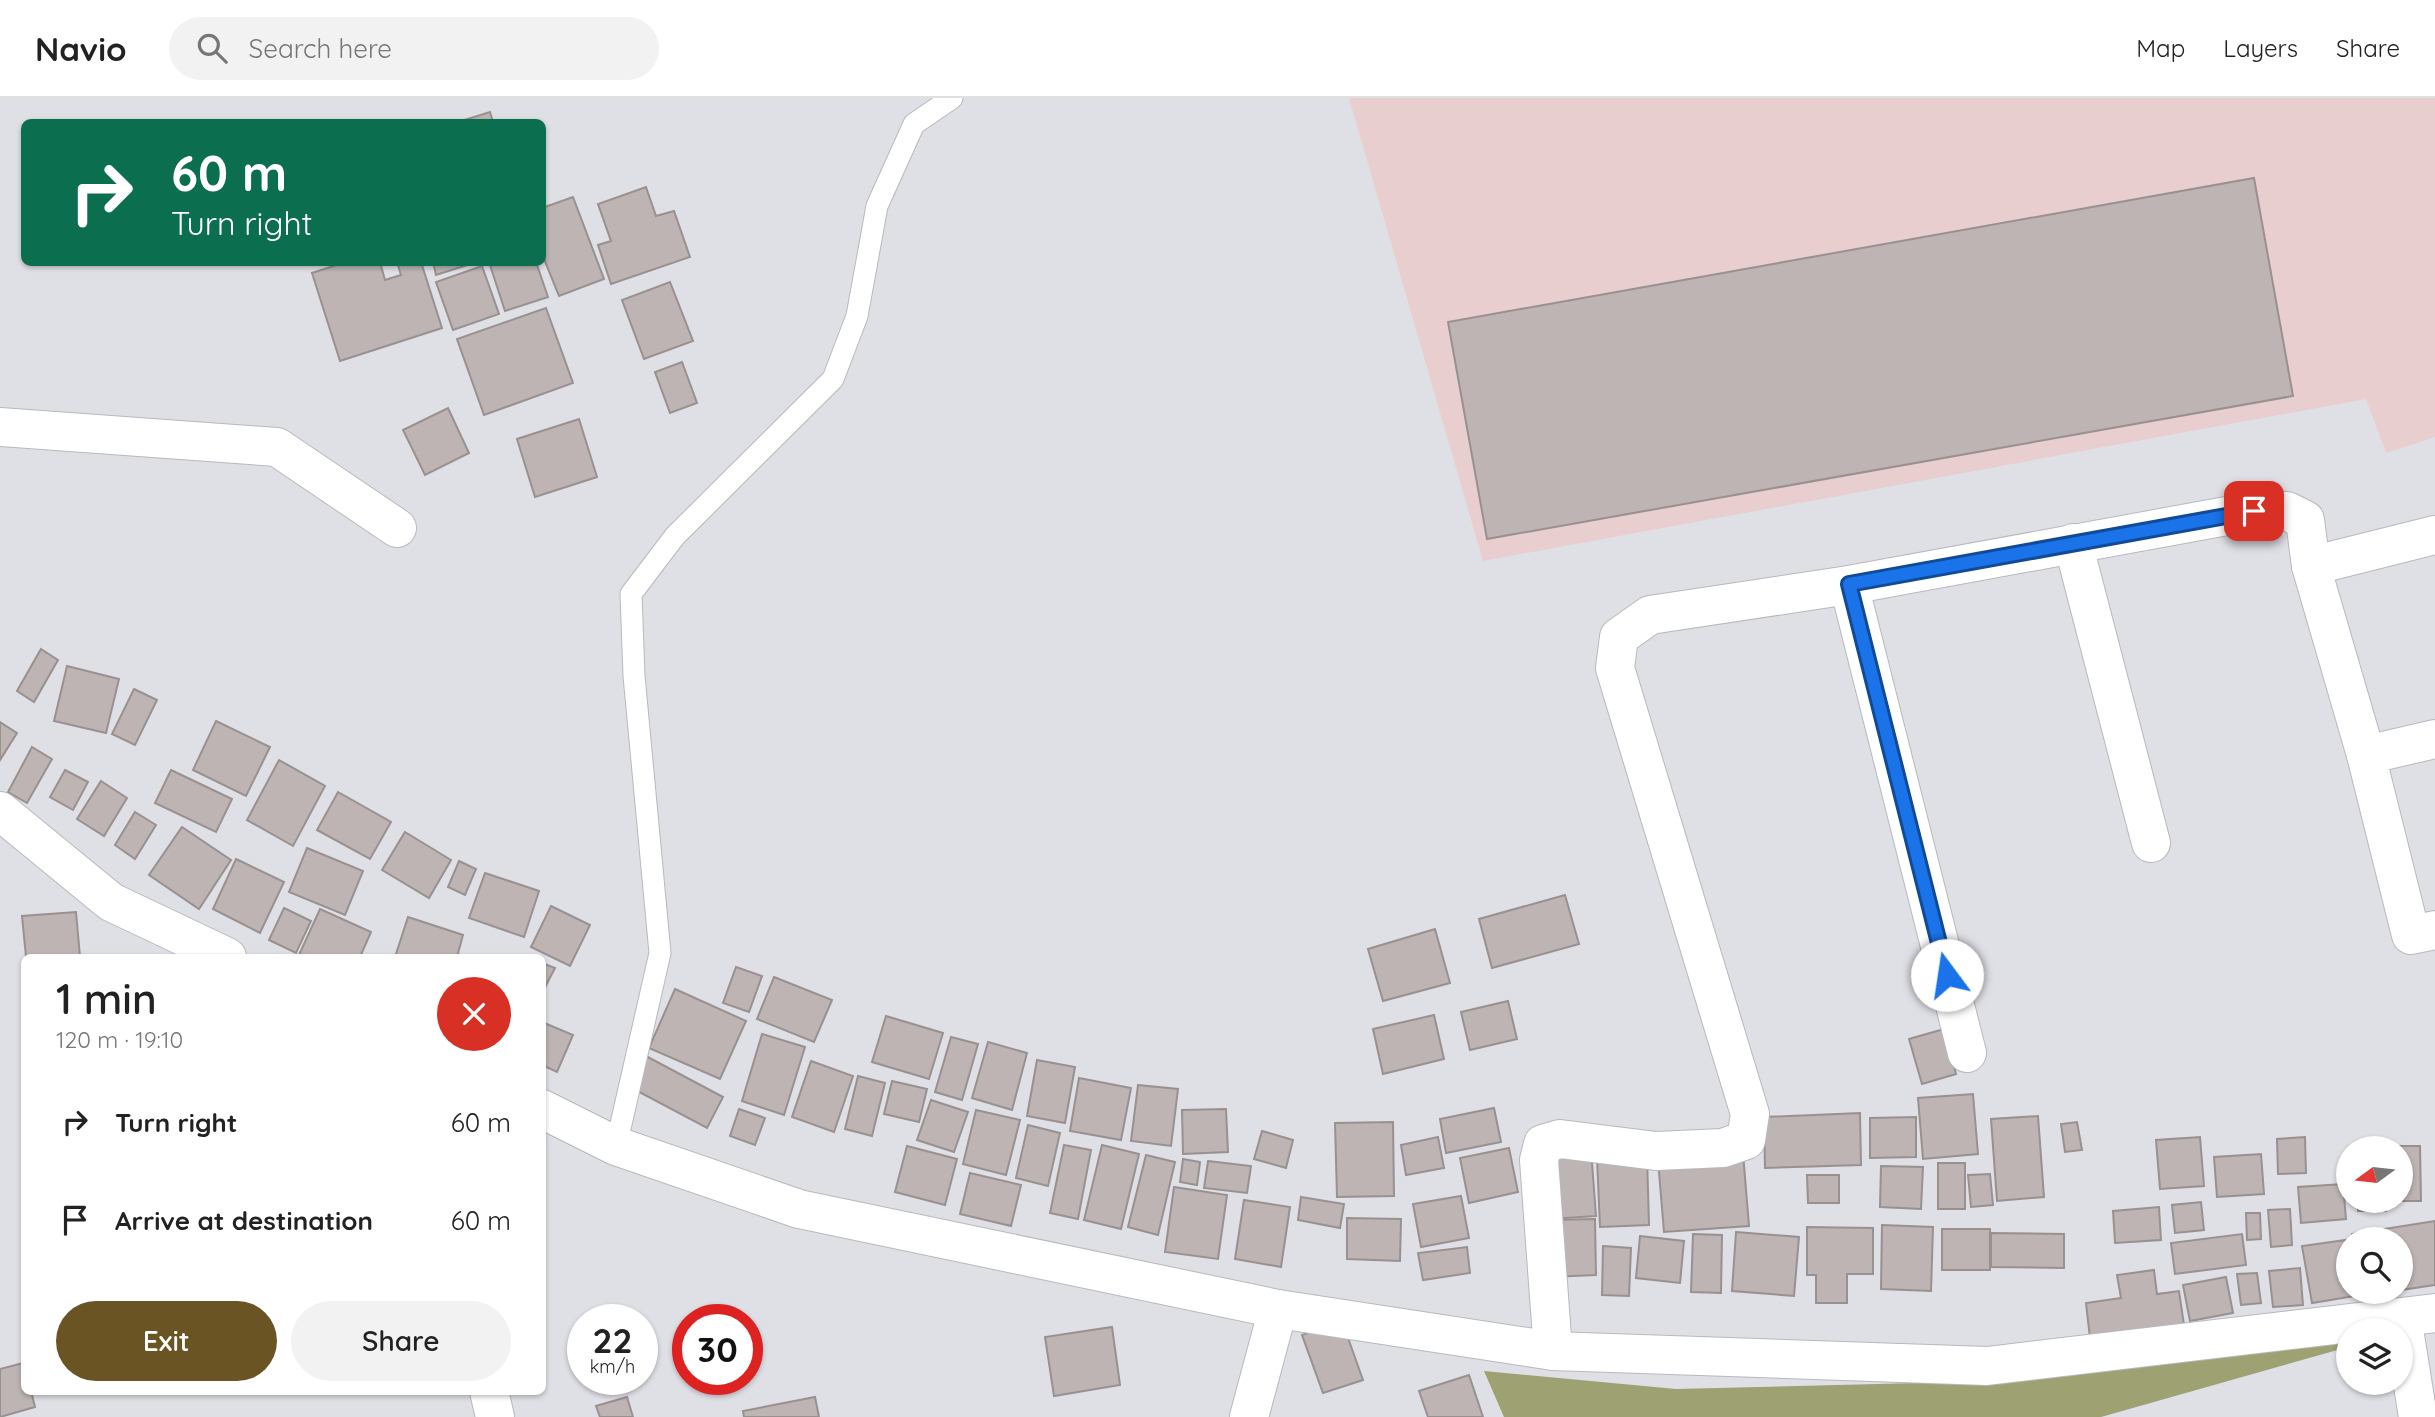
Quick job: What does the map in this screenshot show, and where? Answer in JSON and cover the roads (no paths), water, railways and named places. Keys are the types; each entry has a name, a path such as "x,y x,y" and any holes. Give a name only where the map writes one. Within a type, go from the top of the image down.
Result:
{"street":[{"path":"0,427 277,447 397,528"},
{"path":"1553,1351 1539,1160 1544,1144 1560,1139 1656,1151 1723,1149 1746,1140 1749,1114 1615,668 1619,636 1650,615 1849,584 2254,511 2287,511 2305,520 2311,566 2366,755 2411,935 2435,930"},
{"path":"2311,566 2435,535"},
{"path":"2073,543 2151,843"},
{"path":"1849,584 1967,1053"},
{"path":"2366,755 2435,739"},
{"path":"0,811 111,902 221,954"},
{"path":"546,1112 616,1146 799,1209 1278,1309 1553,1351 1987,1366 2419,1315 2418,1417"},
{"path":"1249,1417 1278,1309"},
{"path":"490,1395 495,1417"}],"lane":[{"path":"616,1146 660,953 634,676 631,593 675,536 833,379 857,316 877,206 914,124 952,98"}]}
